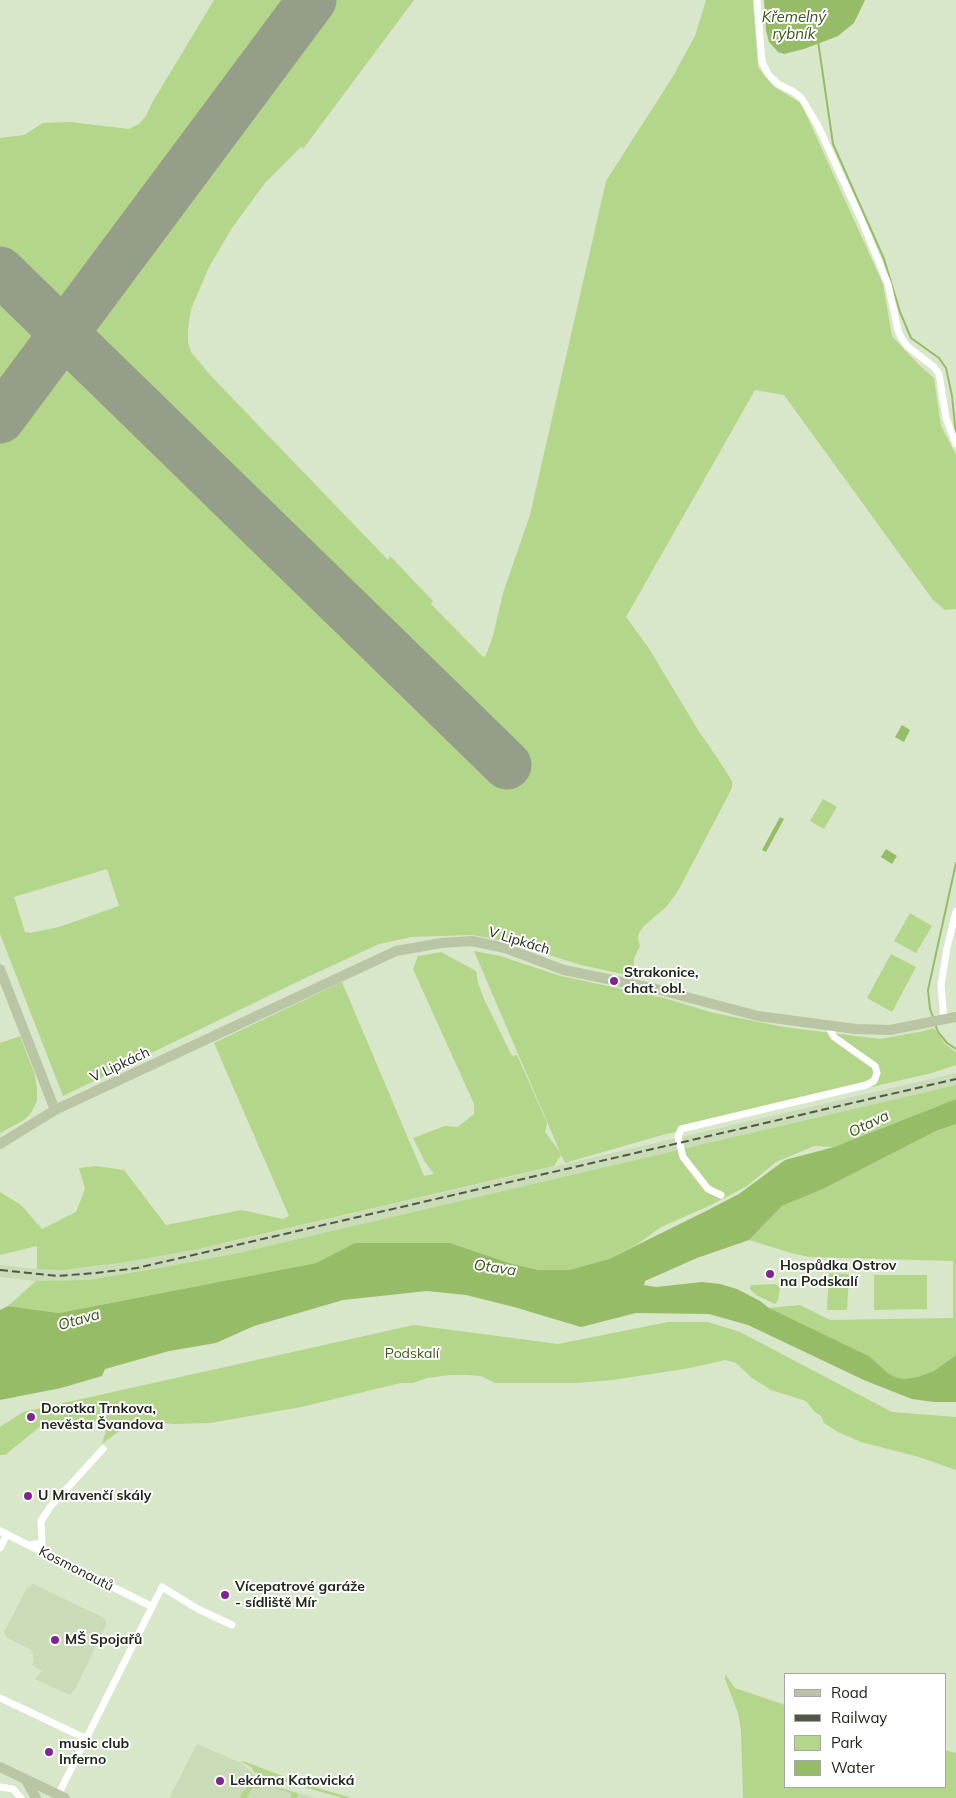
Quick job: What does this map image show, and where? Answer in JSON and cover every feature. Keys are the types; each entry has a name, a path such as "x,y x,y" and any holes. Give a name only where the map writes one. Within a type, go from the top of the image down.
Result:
{"street":[{"path":"757,0 762,62 768,74 778,84 794,92 802,99 818,126 861,219 888,284 898,330 906,346 927,361 939,374 946,418 956,444"},
{"path":"944,1020 942,985 947,948 956,911"},
{"name":"V Lipkách","path":"0,1144 55,1110 396,951 441,943 472,942 505,948 564,970 656,989 758,1016 856,1029 890,1030 956,1018"},
{"path":"0,969 55,1110"},
{"path":"720,1195 708,1189 683,1157 678,1136 681,1129 866,1085 874,1081 877,1073 875,1066 834,1037 828,1026"},
{"path":"29,1545 42,1543 41,1521 50,1506 103,1449"},
{"path":"0,1548 3,1533"},
{"name":"Kosmonautů","path":"3,1533 152,1606"},
{"path":"0,1767 60,1797 162,1587 198,1610 232,1625"},
{"path":"0,1698 87,1739"},
{"path":"25,1779 36,1798"},
{"path":"0,1787 13,1789 21,1798"}],"shaded area":[{"path":"956,1073 956,1085 238,1253 88,1280 36,1281 0,1277 0,1265 37,1269 86,1268 235,1241"},
{"name":"MŠ Spojařů","path":"33,1584 104,1618 106,1622 76,1687 70,1695 35,1679 42,1671 32,1665 34,1661 32,1650 7,1638 4,1632 27,1588"},
{"path":"197,1744 241,1763 264,1783 316,1798 169,1798"}],"green space":[{"path":"214,0 414,0 303,149 301,147 265,183 232,228 209,267 191,309 188,342 191,352 211,376 388,560 390,556 433,601 431,604 483,657 486,655 493,636 503,593 530,515 606,181 672,78 695,36 706,0 753,0 758,67 773,86 801,103 883,284 892,336 934,378 941,426 956,455 956,609 945,610 933,600 784,395 755,390 626,617 648,647 698,730 732,781 732,788 678,891 667,906 644,926 639,933 640,946 634,958 634,972 632,976 581,965 508,942 473,935 412,937 379,944 63,1096 0,934 0,138 24,135 43,123 70,122 129,129 139,124 146,116","holes":["107,869 119,906 59,927 30,933 25,932 14,897"]},
{"path":"823,799 837,807 824,829 810,821"},
{"path":"910,913 932,926 916,953 894,941"},
{"path":"474,951 500,956 561,976 664,998 714,1013 784,1027 880,1039 934,1028 945,1044 956,1052 956,1065 932,1073 662,1135 565,1163 561,1155 554,1166 198,1249 120,1263 63,1270 37,1269 37,1246 0,1255 0,1192 21,1205 42,1229 76,1212 85,1189 79,1168 96,1166 124,1170 166,1225 241,1210 283,1219 289,1216 214,1043 342,982 424,1176 434,1174 425,1162 413,1138 445,1126 458,1127 474,1114 474,1104 413,969 418,956 441,952 476,971 484,999 512,1056 517,1055 547,1123 545,1132 560,1152"},
{"path":"891,954 916,967 892,1012 867,998"},
{"path":"20,1036 34,1072 37,1101 31,1113 24,1120 0,1133 0,1043"},
{"path":"956,1085 956,1099 834,1147 814,1146 776,1162 747,1186 711,1205 661,1227 636,1245 609,1259 569,1270 538,1270 509,1263 449,1243 355,1243 316,1263 59,1313 8,1306 36,1281 88,1280 238,1253"},
{"path":"956,1124 956,1355 934,1371 904,1379 895,1377 869,1356 769,1308 800,1305 830,1320 953,1318 953,1261 809,1257 749,1240 782,1206 823,1189 936,1131"},
{"path":"829,1273 849,1274 847,1310 827,1310"},
{"path":"874,1275 927,1275 927,1309 874,1310"},
{"path":"776,1284 780,1288 778,1300 775,1304 756,1295 750,1289 750,1286 753,1285"},
{"name":"Podskalí","path":"668,1322 708,1322 740,1332 892,1412 956,1417 956,1470 919,1457 861,1442 838,1432 824,1423 821,1416 806,1401 771,1390 752,1378 736,1363 725,1360 690,1368 613,1380 577,1383 495,1383 481,1376 468,1375 427,1378 413,1383 401,1383 301,1407 210,1423 173,1424 134,1420 102,1444 109,1420 42,1425 5,1455 0,1455 0,1427 23,1412 414,1325 558,1344"},
{"path":"725,1674 735,1688 784,1705 784,1788 946,1788 946,1750 956,1753 956,1798 743,1798 741,1730 738,1713 725,1679"},
{"path":"243,1761 304,1784 352,1798 342,1798 255,1773"},
{"path":"260,1783 297,1793 298,1796 291,1798 292,1793 262,1784 260,1788 253,1788 247,1798 240,1798 249,1786"}],"water":[{"name":"Křemelný rybník","path":"764,0 865,0 854,23 838,36 804,49 784,54 778,52 769,42 766,30"},
{"path":"902,725 910,730 904,742 895,737"},
{"path":"780,817 784,819 766,852 762,850"},
{"path":"886,849 897,856 892,864 881,857"},
{"name":"Otava","path":"956,1099 956,1124 936,1131 823,1189 782,1206 749,1240 697,1258 645,1281 644,1285 656,1287 702,1282 720,1284 737,1289 769,1308 869,1356 895,1377 904,1379 917,1377 934,1371 956,1355 956,1402 912,1399 866,1381 748,1325 709,1314 636,1313 581,1327 466,1295 427,1291 343,1300 254,1326 216,1343 169,1351 105,1369 102,1376 61,1388 0,1400 0,1310 8,1306 59,1313 316,1263 355,1243 450,1243 509,1263 538,1270 569,1270 609,1259 706,1211 739,1194 785,1160 834,1147"}],"waterway":[{"path":"818,41 833,144 884,259 900,312 911,338 939,358 946,368 952,396 956,435"},
{"path":"933,1017 928,990 956,863"},
{"path":"935,1024 938,1032 947,1043 956,1049"}],"runway":[{"path":"0,419 312,0"},
{"path":"0,271 507,765"}],"railway":[{"path":"0,1270 57,1276 137,1268 956,1079"}],"place":[{"name":"Strakonice, chat. obl.","path":"614,981"},
{"name":"Hospůdka Ostrov na Podskalí","path":"770,1274"},
{"name":"Dorotka Trnkova, nevěsta Švandova","path":"31,1417"},
{"name":"U Mravenčí skály","path":"28,1496"},
{"name":"Vícepatrové garáže - sídliště Mír","path":"225,1595"},
{"name":"MŠ Spojařů","path":"55,1640"},
{"name":"music club Inferno","path":"49,1752"},
{"name":"Lekárna Katovická","path":"220,1781"}]}
